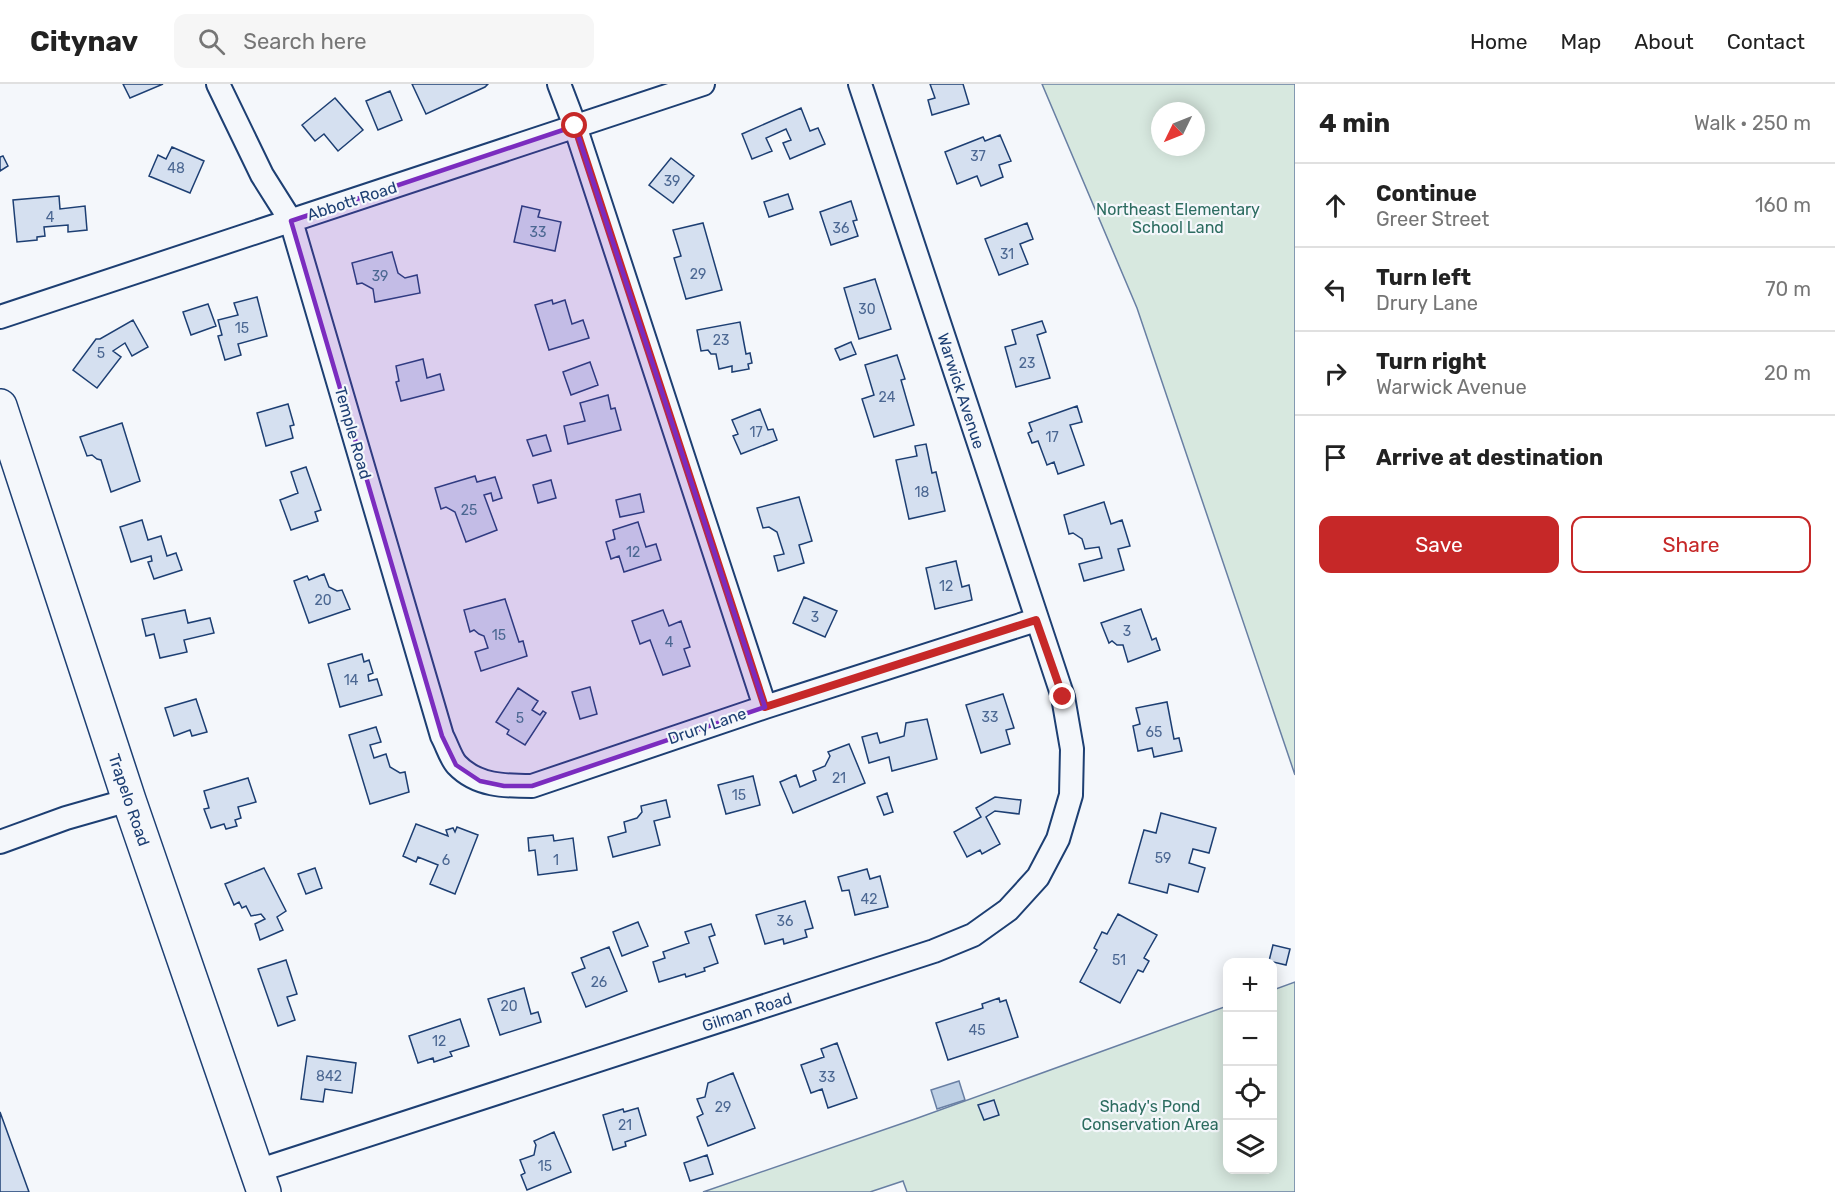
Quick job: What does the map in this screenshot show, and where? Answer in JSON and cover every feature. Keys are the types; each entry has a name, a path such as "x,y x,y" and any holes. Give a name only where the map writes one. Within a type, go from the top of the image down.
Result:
{"main road":[{"name":"Trapelo Road","path":"0,406 129,800 260,1182"}],"street":[{"name":"Temple Road","path":"218,84 262,176 291,221 442,736 456,765 480,781"},
{"path":"559,84 575,126 765,707"},
{"name":"Abbott Road","path":"0,317 703,84"},
{"name":"Warwick Avenue","path":"860,84 1063,697"},
{"name":"Drury Lane","path":"480,781 504,786 532,786 765,707 1036,620"},
{"name":"Gilman Road","path":"260,1182 973,936 1008,910 1038,877 1058,839 1071,795 1072,749 1063,697"},
{"path":"0,842 66,818 129,800"}],"highlighted area":[{"path":"575,126 765,707 532,786 504,786 480,781 456,765 442,736 291,221"}],"green space":[{"name":"Northeast Elementary School Land","path":"1042,84 1295,84 1295,775 1137,308"},
{"name":"Shady's Pond Conservation Area","path":"1295,982 1295,1192 907,1192 903,1181 870,1192 703,1192 915,1119 1223,1007 1223,1174 1277,1174 1277,989"}],"water":[{"path":"959,1081 965,1100 937,1109 931,1090"}],"building":[{"path":"123,84 163,84 130,98"},
{"path":"412,84 488,84 426,114"},
{"path":"930,84 963,84 969,104 932,115 928,100 935,98"},
{"path":"390,91 402,120 378,130 366,101"},
{"path":"335,98 363,130 338,151 324,134 315,141 302,125"},
{"path":"801,108 810,131 818,128 825,144 790,159 783,143 791,140 786,129 766,138 772,151 752,159 742,134"},
{"path":"1000,135 1011,161 999,165 1003,177 981,186 977,176 957,184 945,152 983,137 985,141"},
{"path":"172,147 204,161 190,193 149,176 158,155 166,159"},
{"path":"3,156 8,166 0,171 0,157"},
{"path":"671,158 694,176 673,203 649,185"},
{"path":"788,194 793,209 769,217 764,202"},
{"path":"59,196 60,209 85,206 87,230 68,232 68,225 44,227 45,236 37,237 37,240 17,242 13,200"},
{"path":"851,201 857,220 853,221 858,236 831,245 820,212"},
{"path":"522,206 540,210 538,217 561,222 555,251 514,242"},
{"path":"703,223 722,290 686,299 674,258 681,256 673,230"},
{"path":"1027,223 1033,239 1020,244 1028,264 999,275 985,239"},
{"path":"392,252 398,273 405,278 417,275 420,293 375,302 373,289 362,283 357,284 352,263"},
{"path":"875,279 891,329 859,339 844,288"},
{"path":"257,297 267,336 238,344 241,355 225,360 218,336 222,335 218,320 238,315 234,303"},
{"path":"552,300 553,304 565,300 572,324 583,320 589,338 549,350 535,305"},
{"path":"208,304 216,326 191,335 183,312"},
{"path":"133,320 148,347 132,356 125,343 113,351 121,357 97,388 73,370 96,339 100,339"},
{"path":"1042,321 1046,332 1037,335 1050,378 1016,387 1005,347 1016,344 1012,330"},
{"path":"740,322 746,354 750,353 752,363 748,364 749,369 732,372 732,366 719,369 716,354 711,354 708,350 701,351 697,330"},
{"path":"851,342 856,354 840,360 835,349"},
{"path":"897,355 905,379 901,380 914,425 874,437 862,399 874,395 865,365"},
{"path":"423,359 427,378 440,374 444,390 401,401 396,382 399,381 396,366"},
{"path":"590,362 598,385 571,395 563,372"},
{"path":"608,395 611,409 615,408 621,430 568,444 564,426 585,421 580,403"},
{"path":"288,404 294,425 290,426 293,438 266,446 257,413"},
{"path":"1077,406 1082,422 1070,425 1084,465 1058,474 1054,462 1047,465 1038,441 1032,443 1028,433 1032,431 1029,423"},
{"path":"760,409 768,430 773,429 777,440 741,454 733,436 738,434 732,420"},
{"path":"122,423 140,481 111,492 101,460 92,455 87,456 80,437"},
{"path":"546,435 551,451 533,456 527,440"},
{"path":"926,444 932,473 936,472 945,511 909,519 896,460 917,456 915,446"},
{"path":"306,467 321,510 315,512 318,521 291,530 280,500 298,493 291,472"},
{"path":"475,476 477,482 495,477 502,498 493,501 491,493 484,495 497,530 466,542 455,512 446,507 441,509 435,488"},
{"path":"551,480 556,498 538,503 533,485"},
{"path":"640,494 644,512 620,517 616,500"},
{"path":"799,497 812,541 799,545 804,563 778,571 774,556 784,554 777,532 769,527 763,528 757,508"},
{"path":"1104,502 1111,524 1122,520 1130,546 1118,549 1124,570 1084,581 1079,564 1102,558 1099,547 1085,549 1082,539 1073,533 1069,534 1064,515"},
{"path":"142,520 148,540 161,536 167,556 176,553 182,570 154,579 148,562 152,561 151,556 131,562 120,527"},
{"path":"638,522 646,547 656,544 661,560 624,572 619,556 611,559 606,542 615,539 613,530"},
{"path":"956,561 962,587 969,585 972,600 935,609 926,568"},
{"path":"324,574 329,587 337,591 342,590 350,609 309,623 294,581 307,576 309,580"},
{"path":"804,597 837,611 825,637 793,623"},
{"path":"505,599 519,642 523,641 527,656 481,671 475,652 488,648 484,636 474,630 470,632 464,610"},
{"path":"1141,609 1152,640 1156,638 1160,650 1128,662 1123,645 1117,645 1112,641 1109,643 1101,623"},
{"path":"185,610 188,623 210,618 214,633 184,640 187,652 160,658 154,634 146,636 142,619"},
{"path":"663,610 669,626 681,621 690,647 684,649 690,666 663,675 650,640 640,644 632,621"},
{"path":"362,654 364,662 369,660 373,673 368,675 369,681 377,679 382,695 340,707 328,664"},
{"path":"590,687 597,714 580,719 572,692"},
{"path":"518,688 538,701 532,710 540,715 543,711 546,713 525,745 507,734 509,730 496,722"},
{"path":"1003,694 1014,728 1006,730 1010,744 981,753 966,705"},
{"path":"196,699 207,732 192,736 190,730 174,736 165,708"},
{"path":"1167,702 1174,739 1179,738 1182,751 1154,757 1152,748 1138,751 1133,726 1140,724 1136,708"},
{"path":"927,719 937,759 892,771 889,757 869,763 862,737 877,733 880,743 904,736 906,723"},
{"path":"376,727 381,742 370,745 374,758 386,754 390,767 400,773 405,772 409,792 370,804 349,735"},
{"path":"849,744 865,783 793,813 780,782 796,775 800,787 816,780 813,771 825,766 830,756 828,752"},
{"path":"753,776 760,805 726,814 718,785"},
{"path":"248,778 256,802 238,807 241,818 235,820 237,826 226,829 224,824 211,828 204,809 209,808 204,791"},
{"path":"887,793 893,812 884,815 877,797"},
{"path":"995,797 1021,800 1019,814 995,811 986,817 1000,844 982,854 980,850 967,857 954,832 981,817 976,808"},
{"path":"666,800 670,817 654,821 660,845 613,857 608,837 626,832 624,822 637,818 642,812 641,806"},
{"path":"1161,813 1216,828 1209,853 1193,849 1189,863 1205,868 1198,892 1169,884 1167,893 1129,883 1144,830 1156,833"},
{"path":"416,824 448,836 446,830 453,828 455,832 457,827 478,835 455,894 430,884 438,865 418,857 416,862 403,856"},
{"path":"553,835 554,841 573,838 577,870 538,875 535,850 529,851 528,838"},
{"path":"264,868 286,911 277,917 283,930 260,940 255,924 265,919 261,914 251,916 246,906 242,908 239,902 234,905 225,884"},
{"path":"315,868 322,888 306,894 298,874"},
{"path":"867,869 870,879 880,876 888,907 855,915 849,890 842,891 838,877"},
{"path":"805,901 813,928 805,930 807,937 784,944 783,939 765,944 756,915"},
{"path":"1118,914 1157,935 1144,958 1149,961 1143,972 1138,970 1120,1003 1080,982 1097,950 1094,948 1102,932 1107,934"},
{"path":"638,922 648,946 622,956 613,932"},
{"path":"711,924 715,935 709,937 718,963 704,968 705,971 659,982 653,962 665,958 663,952 689,943 685,932"},
{"path":"1273,945 1290,949 1286,965 1277,963 1277,958 1270,958"},
{"path":"609,947 627,991 586,1007 572,973 585,968 581,958"},
{"path":"286,960 297,994 287,997 295,1020 278,1026 258,969"},
{"path":"524,988 531,1014 538,1012 541,1022 500,1035 488,999"},
{"path":"999,998 1000,1002 1006,1000 1018,1037 948,1060 936,1023 983,1008 982,1004"},
{"path":"460,1019 469,1046 450,1052 452,1056 434,1062 433,1058 418,1063 409,1036"},
{"path":"837,1043 857,1098 828,1108 822,1089 811,1093 801,1065 824,1057 821,1049"},
{"path":"307,1056 356,1063 352,1093 325,1089 323,1102 301,1099"},
{"path":"733,1073 755,1128 708,1146 697,1117 703,1114 697,1099 705,1097 708,1083"},
{"path":"994,1100 999,1115 984,1120 978,1105"},
{"path":"638,1108 646,1135 625,1142 626,1146 613,1150 603,1115 623,1109 624,1112"},
{"path":"0,1112 29,1192 0,1192"},
{"path":"554,1132 571,1172 527,1190 521,1175 525,1173 520,1160 534,1155 536,1145 534,1141"},
{"path":"707,1155 713,1174 690,1181 684,1163"}],"route":[{"path":"575,126 765,707 1036,620 1063,697"}]}
